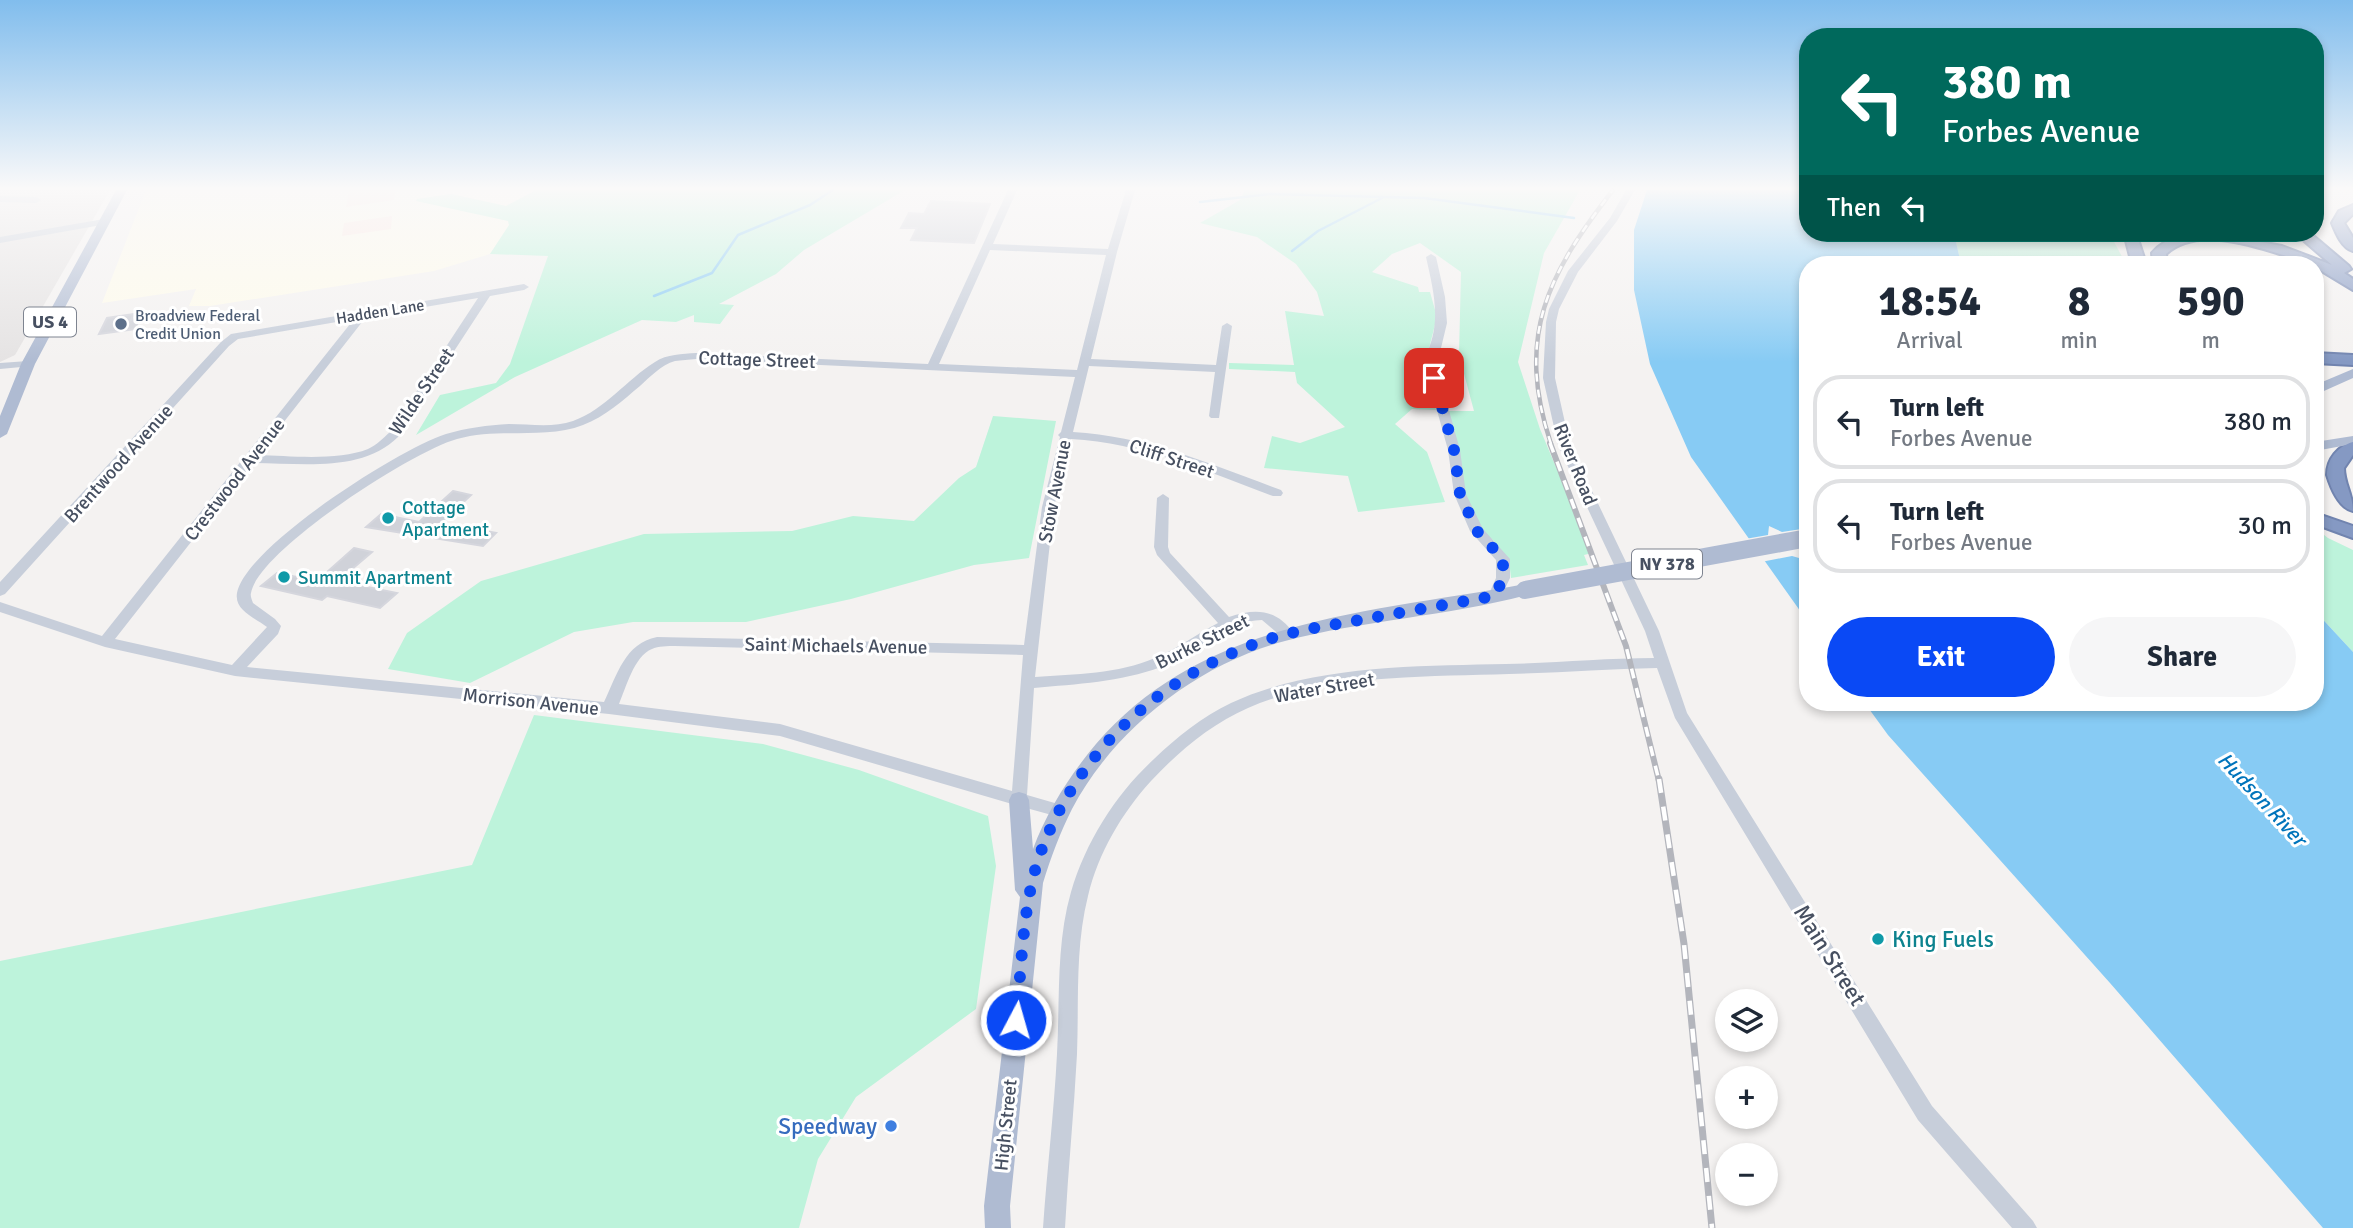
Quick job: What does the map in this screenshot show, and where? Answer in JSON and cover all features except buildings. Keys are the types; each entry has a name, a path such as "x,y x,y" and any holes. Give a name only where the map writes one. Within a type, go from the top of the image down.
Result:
{"highway":[{"path":"2267,247 2301,256"},
{"path":"2319,247 2353,276"},
{"path":"2338,247 2353,260"},
{"path":"2324,267 2353,286"},
{"path":"2324,358 2353,360"},
{"path":"2353,447 2338,458 2334,471 2339,487 2353,506"},
{"path":"2324,521 2353,532"}],"main road":[{"name":"US 4","path":"0,434 28,365 91,247"},
{"path":"2324,387 2353,373"},
{"path":"2324,445 2353,440"},
{"name":"High Street","path":"993,1221 1028,911 1039,858 1059,811 1093,758 1146,704 1214,661 1287,634 1799,540"},
{"path":"1019,800 1028,911"}],"street":[{"path":"932,367 986,247"},
{"path":"994,247 1112,252"},
{"name":"Stow Avenue","path":"1019,800 1027,683 1048,507 1113,247"},
{"name":"River Road","path":"1592,247 1573,271 1559,296 1550,322 1549,378 1564,445 1664,663"},
{"path":"1431,257 1444,316 1438,344 1429,359 1454,450 1460,494 1477,531 1503,559 1503,578 1495,596"},
{"name":"Hadden Lane","path":"235,336 524,287"},
{"name":"Wilde Street","path":"250,459 348,457 369,453 382,446 394,434 486,294"},
{"name":"Crestwood Avenue","path":"104,642 363,314"},
{"path":"1215,416 1227,326"},
{"name":"Brentwood Avenue","path":"0,590 235,336"},
{"name":"Cottage Street","path":"235,671 273,631 273,623 260,617 246,604 246,586 258,565 347,495 427,444 483,430 550,428 581,422 660,364 673,358 696,356 932,367 1221,369"},
{"path":"0,366 28,365"},
{"name":"Cliff Street","path":"1064,435 1097,437 1164,451 1277,493"},
{"path":"1163,498 1161,547 1164,555 1227,625"},
{"name":"Morrison Avenue","path":"0,607 104,642 235,671 609,708 780,730 1059,811"},
{"name":"Burke Street","path":"1027,683 1110,675 1148,667 1227,625 1254,615 1262,615 1275,622 1287,634"},
{"name":"Saint Michaels Avenue","path":"609,708 642,648 652,643 675,641 1031,650"},
{"name":"Water Street","path":"1054,1228 1067,1052 1069,954 1080,891 1094,855 1128,794 1187,736 1245,703 1283,690 1342,680 1463,670 1664,663"},
{"name":"Main Street","path":"1664,663 1680,714 1925,1113 2026,1228"}],"shaded area":[{"path":"0,247 77,247 15,355 0,362"},
{"path":"124,247 494,247 490,254 434,271 210,306 189,306 196,289 102,303"}],"green space":[{"path":"494,247 809,247 776,274 719,304 734,305 720,324 694,322 694,315 676,322 642,320 515,377 416,435 440,395 496,383 510,364 548,256 490,254"},
{"path":"1272,247 1409,247 1392,254 1372,272 1418,287 1419,292 1430,292 1437,317 1426,360 1436,410 1412,409 1395,424 1427,452 1445,502 1358,512 1348,476 1264,468 1272,436 1300,443 1345,427 1297,383 1295,372 1229,369 1229,363 1294,365 1285,311 1324,316 1317,292 1296,264"},
{"path":"1426,247 1547,247 1518,362 1540,429 1592,553 1584,555 1588,565 1511,578 1509,560 1493,540 1481,531 1467,499 1447,411 1474,411 1459,355 1461,272"},
{"path":"1957,247 2117,247 2122,256 1959,256"},
{"path":"993,416 1056,421 1029,558 974,565 851,599 746,622 633,622 574,632 470,683 388,669 407,633 481,581 644,534 792,531 853,516 914,521 959,478 976,467"},
{"path":"2324,535 2353,550 2353,652 2324,621"},
{"path":"534,715 763,744 859,770 988,816 996,866 976,1009 856,1097 818,1159 799,1228 0,1228 0,961 472,865"}],"water":[{"path":"1634,247 1957,247 1959,256 1799,256 1799,609 1691,457 1650,364 1634,290"},
{"name":"Hudson River","path":"2324,621 2353,652 2353,1228 2323,1228 2110,983 1888,735 1871,711 2324,711"}],"pier":[{"path":"1769,526 1782,532 1799,529 1799,558 1792,556 1761,562 1745,539 1768,535"}],"waterway":[{"path":"654,296 712,273 730,247"},
{"path":"1292,251 1297,247"}],"railway":[{"path":"1551,444 1541,406 1536,371 1538,338 1544,308 1555,279 1573,247"},
{"path":"1550,443 1626,646 1659,781"},
{"path":"1659,779 1684,944 1712,1228"}],"place":[{"name":"Broadview Federal Credit Union","path":"121,324"},
{"name":"Cottage Apartment","path":"388,518"},
{"name":"Summit Apartment","path":"284,577"},
{"name":"King Fuels","path":"1878,939"},
{"name":"Speedway","path":"891,1126"}],"route":[{"path":"1016,1020 1032,883 1052,826 1076,782 1093,758 1146,704 1214,661 1261,642 1315,628 1495,596 1503,578 1503,559 1477,531 1460,494 1454,450 1434,378"}]}
